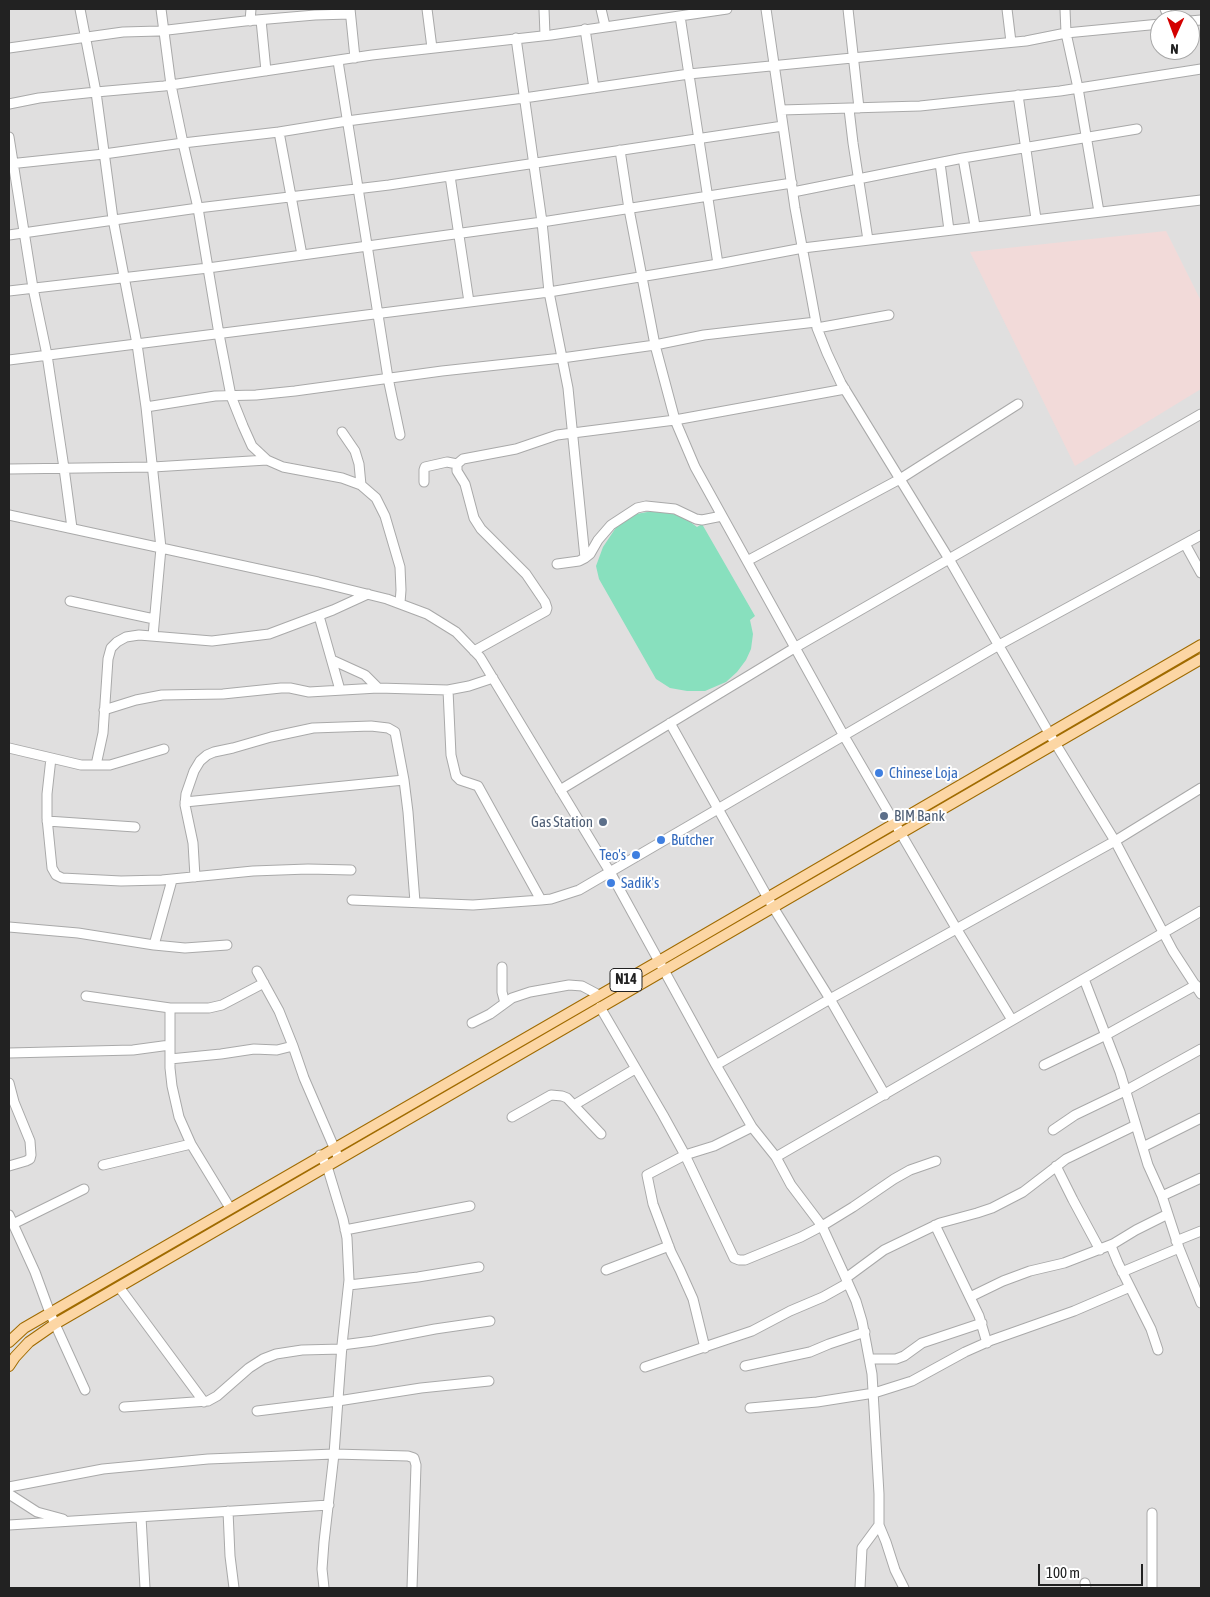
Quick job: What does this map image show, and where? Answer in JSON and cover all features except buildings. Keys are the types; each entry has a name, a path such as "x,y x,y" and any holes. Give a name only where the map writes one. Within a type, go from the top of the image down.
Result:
{"main road":[{"name":"N14","path":"9,1366 29,1342 55,1324 536,1045 600,1007 768,896 1201,645"},
{"name":"N14","path":"9,1342 24,1328 599,995 662,965 773,907 1201,659"},
{"path":"1129,687 1135,697"},
{"path":"530,1035 536,1045"}],"street":[{"path":"80,9 96,92 113,219 137,344 146,407 161,548 153,636"},
{"path":"161,9 171,85 198,208 231,396 252,446 267,460 283,467 342,478 361,485 376,498 385,516 400,568 400,603"},
{"path":"250,9 250,20"},
{"path":"427,9 432,48"},
{"path":"544,9 545,35"},
{"path":"601,9 605,26"},
{"path":"9,104 39,98 171,85 338,60 545,35 727,9"},
{"path":"766,9 792,188 816,325 827,353 845,389 948,558 1049,733 1115,841 1173,951 1201,994"},
{"path":"848,9 859,108"},
{"path":"1007,9 1010,42"},
{"path":"1065,9 1066,33 1078,88 1099,212"},
{"path":"9,48 123,32 164,31 250,20 350,11 355,58"},
{"path":"680,16 718,264"},
{"path":"261,20 266,71"},
{"path":"11,164 279,132 347,120 524,98 689,74 1010,42 1066,33 1150,25"},
{"path":"584,29 594,88"},
{"path":"516,38 542,222 549,292 568,388 574,433 585,558"},
{"path":"338,60 388,378 400,435"},
{"path":"781,110 920,106 1078,88 1201,69"},
{"path":"1018,95 1036,219"},
{"path":"849,109 868,240"},
{"path":"9,235 113,219 450,176 783,126"},
{"path":"9,291 208,268 542,222 707,196 858,180 1026,146 1138,129"},
{"path":"279,132 302,254"},
{"path":"9,137 11,164 47,355 72,528"},
{"path":"620,150 629,209 655,346 675,420 695,467 844,736 1012,1020"},
{"path":"963,158 975,226"},
{"path":"940,163 949,230"},
{"path":"450,176 469,302"},
{"path":"9,360 549,292 803,248 1201,200"},
{"path":"146,407 216,396 295,391 655,346 704,335 816,325 889,315"},
{"path":"424,482 425,467 447,462 457,464 463,460 516,449 547,437 675,420 845,389"},
{"path":"747,561 900,479 1018,404"},
{"path":"560,790 796,647 1201,414"},
{"path":"342,432 355,451 359,464 361,485"},
{"path":"9,469 153,468 267,460"},
{"path":"457,464 456,471 465,484 474,518 481,529 526,574 547,608 546,611 474,650"},
{"path":"557,564 579,561 585,558 611,525 637,508 646,506 670,508 702,520 722,516"},
{"path":"9,515 368,594 400,603 427,614 456,632 480,657 610,872 752,1127 776,1156 791,1185 822,1226 847,1280 856,1301 870,1359 874,1393 879,1525 894,1570 904,1588"},
{"path":"352,900 473,905 541,900 579,890 999,645 1201,535"},
{"path":"1185,544 1201,572"},
{"path":"96,765 102,733 108,659 111,648 126,636 139,635 212,641 269,634 319,616 368,594"},
{"path":"70,601 154,619"},
{"path":"319,616 340,690"},
{"path":"332,660 365,675 378,688"},
{"path":"104,710 136,700 162,695 223,694 281,688 309,692 378,688 448,690 469,686 493,678"},
{"path":"448,690 451,755 456,776 460,780 478,786 541,900"},
{"path":"670,723 773,907 830,999 885,1095"},
{"path":"195,877 193,843 185,802 188,786 200,761 207,755 312,728 371,726 392,729 394,732 404,780 415,902"},
{"path":"9,748 81,765 110,765 164,750"},
{"path":"51,758 47,794 47,820 52,868 56,875 62,878 121,881 172,880 269,870 351,870"},
{"path":"185,802 404,780"},
{"path":"716,1065 956,928 1115,841 1201,788"},
{"path":"47,820 135,827"},
{"path":"154,945 172,880"},
{"path":"776,1156 885,1095 1201,911"},
{"path":"9,927 78,933 186,948 227,945"},
{"path":"502,967 502,992 505,1003"},
{"path":"257,970 279,1011 304,1078 339,1159"},
{"path":"1084,979 1106,1035 1148,1165 1162,1196 1177,1244 1201,1303"},
{"path":"86,996 170,1008 194,1009 222,1004 264,983"},
{"path":"472,1023 490,1014 512,998 530,992 569,985 582,986 599,995"},
{"path":"1044,1065 1106,1035 1196,985"},
{"path":"600,1007 684,1155 734,1258 745,1260 800,1237 853,1208 910,1170 936,1161"},
{"path":"170,1008 172,1086 179,1117 191,1144 230,1208"},
{"path":"9,1053 123,1050 170,1045"},
{"path":"170,1059 221,1054 254,1048 277,1050 293,1046"},
{"path":"1053,1130 1075,1115 1125,1091 1201,1049"},
{"path":"574,1105 635,1069"},
{"path":"9,1083 14,1102 30,1141 32,1155 26,1161 9,1166"},
{"path":"512,1117 551,1095 562,1096 567,1098 601,1134"},
{"path":"1143,1147 1201,1118"},
{"path":"645,1368 752,1331 847,1280 884,1250 935,1226 992,1208 1022,1192 1066,1159 1136,1125"},
{"path":"705,1348 693,1299 669,1246 653,1204 647,1175 684,1155 714,1146 752,1127"},
{"path":"103,1166 191,1144"},
{"path":"320,1155 327,1166 336,1191 345,1230 349,1262 349,1285 334,1454 324,1542 322,1569 324,1588"},
{"path":"1056,1166 1100,1250"},
{"path":"1162,1196 1201,1178"},
{"path":"13,1224 84,1189"},
{"path":"345,1230 470,1206"},
{"path":"970,1297 1030,1271 1064,1263 1110,1246 1168,1214"},
{"path":"9,1215 85,1390"},
{"path":"935,1226 982,1323 987,1342"},
{"path":"1122,1272 1201,1231"},
{"path":"606,1270 669,1246"},
{"path":"1110,1246 1151,1329 1158,1350"},
{"path":"349,1285 418,1277 479,1267"},
{"path":"119,1287 204,1402"},
{"path":"750,1408 817,1402 874,1393 912,1381 987,1342 1074,1311 1130,1287"},
{"path":"124,1407 204,1402 217,1396 262,1359 276,1354 342,1347 435,1329 490,1321"},
{"path":"870,1359 896,1360 922,1343 982,1323"},
{"path":"745,1366 810,1352 865,1332"},
{"path":"257,1411 421,1388 489,1381"},
{"path":"9,1487 103,1469 208,1459 334,1454 408,1456 414,1458 416,1464 412,1588"},
{"path":"9,1494 37,1512 78,1522"},
{"path":"9,1525 329,1505"},
{"path":"228,1511 230,1556 234,1588"},
{"path":"1152,1513 1152,1588"},
{"path":"141,1517 144,1588"},
{"path":"860,1588 862,1548 879,1525"}],"shaded area":[{"path":"9,9 1201,9 1201,1588 9,1588"},
{"path":"1166,231 1201,301 1201,389 1075,466 970,252"}],"green space":[{"path":"653,511 670,513 685,518 697,527 702,524 755,616 750,620 753,634 751,649 746,660 726,682 705,691 687,691 670,688 656,679 599,579 596,566 603,547 619,523 636,514"}],"place":[{"name":"Chinese Loja","path":"879,773"},
{"name":"BIM Bank","path":"884,816"},
{"name":"Gas Station","path":"603,822"},
{"name":"Butcher","path":"661,840"},
{"name":"Teo's","path":"636,855"},
{"name":"Sadik's","path":"611,883"}]}
